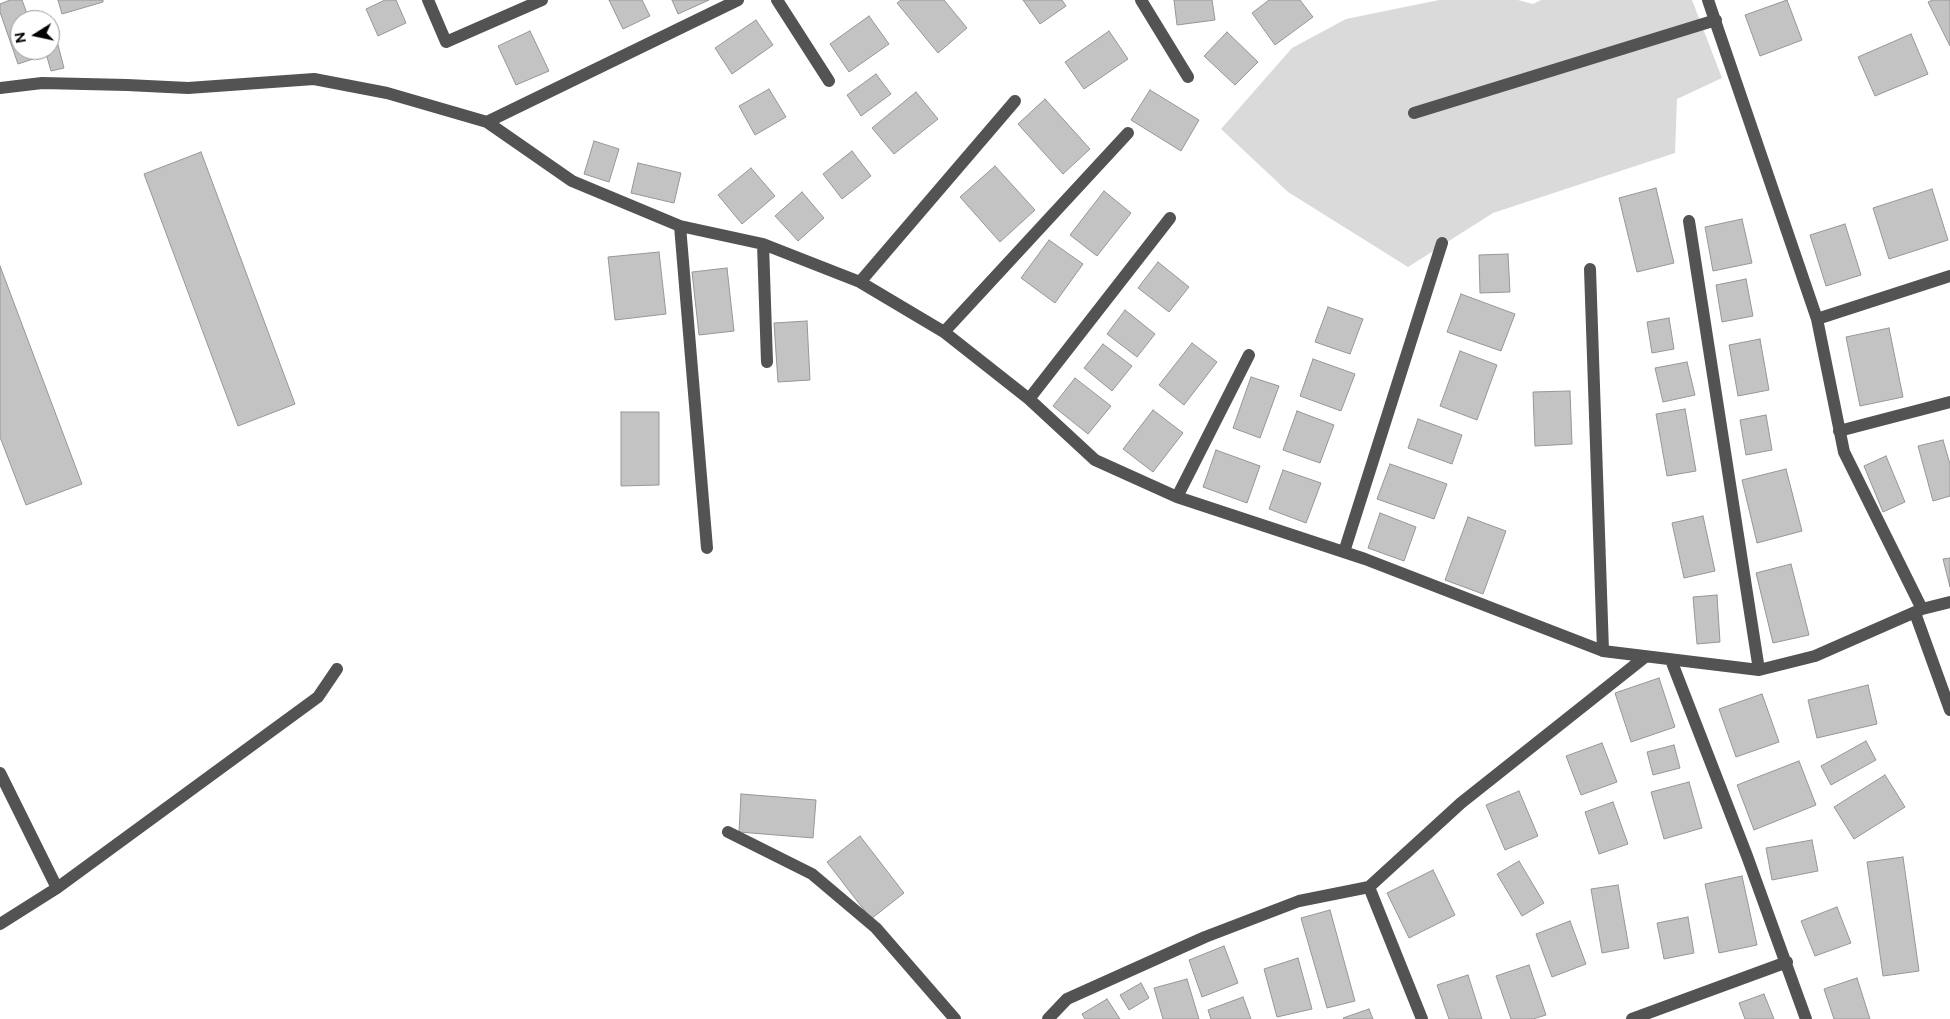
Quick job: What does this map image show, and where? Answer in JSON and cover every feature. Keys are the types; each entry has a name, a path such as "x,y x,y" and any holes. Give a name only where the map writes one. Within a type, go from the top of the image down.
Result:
{"street":[{"path":"428,0 446,42 542,0"},
{"path":"487,122 738,0"},
{"path":"777,0 829,81"},
{"path":"1141,0 1188,77"},
{"path":"1708,0 1817,319 1844,452 1919,611 1950,710"},
{"path":"1414,113 1716,20"},
{"path":"0,88 42,83 188,88 314,79 387,93 487,122 572,181 680,226 763,244 860,282 944,332 1029,399 1095,460 1177,497 1344,552 1604,651 1759,670 1815,656 1919,611 1950,602"},
{"path":"860,282 1015,101"},
{"path":"944,332 1128,134"},
{"path":"1029,399 1170,218"},
{"path":"1689,221 1759,670"},
{"path":"680,226 707,548"},
{"path":"1344,552 1442,243"},
{"path":"763,244 767,362"},
{"path":"1590,269 1604,651"},
{"path":"1817,319 1950,276"},
{"path":"1177,497 1249,355"},
{"path":"1839,431 1950,402"},
{"path":"1048,1019 1066,1000 1205,937 1299,902 1369,887 1462,803 1645,657"},
{"path":"1671,660 1787,962 1806,1019"},
{"path":"0,924 57,888 318,697 337,669"},
{"path":"0,773 57,888"},
{"path":"728,832 812,874 876,928 955,1019"},
{"path":"1369,887 1422,1019"},
{"path":"1632,1019 1787,962"}],"shaded area":[{"path":"1439,0 1518,0 1533,4 1541,0 1692,0 1722,78 1677,99 1675,153 1493,213 1408,267 1288,192 1221,129 1292,48 1346,19"}],"building":[{"path":"10,0 22,0 26,10 10,10 10,41 0,12 0,4"},
{"path":"58,0 103,0 103,2 62,14"},
{"path":"385,0 396,0 406,23 378,36 366,9"},
{"path":"609,0 642,0 650,16 623,29"},
{"path":"672,0 709,0 678,14"},
{"path":"901,0 944,0 967,28 938,53 897,3"},
{"path":"1023,0 1062,0 1066,6 1040,24"},
{"path":"1174,0 1212,0 1215,20 1177,25"},
{"path":"1269,0 1300,0 1313,17 1275,45 1252,13"},
{"path":"1787,0 1802,40 1760,56 1745,15"},
{"path":"1933,0 1950,0 1950,46 1928,2"},
{"path":"869,16 889,44 849,72 830,44"},
{"path":"756,20 773,45 732,74 715,48"},
{"path":"530,31 549,71 516,85 498,46"},
{"path":"1109,31 1128,59 1084,89 1065,62"},
{"path":"1227,32 1258,62 1235,85 1204,56"},
{"path":"1911,34 1928,74 1875,96 1858,57"},
{"path":"60,53 64,68 51,71 48,60 60,60"},
{"path":"17,60 30,60 18,64"},
{"path":"876,74 891,94 861,116 847,95"},
{"path":"769,89 786,117 755,135 739,106"},
{"path":"1150,90 1199,120 1181,151 1131,120"},
{"path":"916,92 938,119 894,154 872,128"},
{"path":"1045,99 1090,149 1063,174 1018,124"},
{"path":"594,141 619,149 609,182 584,174"},
{"path":"852,151 871,176 842,199 823,174"},
{"path":"201,152 295,404 238,426 144,174"},
{"path":"638,163 681,173 674,203 631,193"},
{"path":"995,166 1035,210 1000,242 960,197"},
{"path":"751,168 775,196 742,224 718,195"},
{"path":"1656,188 1674,263 1637,272 1619,198"},
{"path":"1932,189 1948,240 1889,259 1873,208"},
{"path":"1104,191 1131,213 1097,256 1070,235"},
{"path":"802,192 824,218 798,241 775,216"},
{"path":"1742,219 1752,263 1713,271 1705,227"},
{"path":"1845,224 1861,275 1826,286 1810,235"},
{"path":"1049,240 1083,264 1055,303 1021,278"},
{"path":"659,252 666,314 615,320 608,257"},
{"path":"1508,254 1510,292 1480,293 1479,255"},
{"path":"1158,262 1189,287 1169,312 1138,288"},
{"path":"0,266 82,484 26,505 0,437"},
{"path":"727,268 734,331 699,335 692,272"},
{"path":"1746,279 1753,316 1722,322 1716,285"},
{"path":"1461,294 1515,314 1501,351 1447,332"},
{"path":"1328,307 1363,319 1350,354 1315,342"},
{"path":"1125,310 1155,334 1137,357 1107,334"},
{"path":"1669,318 1674,349 1652,353 1647,322"},
{"path":"807,321 810,380 778,382 774,323"},
{"path":"1889,328 1903,397 1860,406 1846,337"},
{"path":"1760,339 1769,390 1738,396 1729,345"},
{"path":"1192,343 1217,362 1184,405 1159,385"},
{"path":"1103,344 1132,366 1112,391 1084,368"},
{"path":"1460,351 1497,365 1477,420 1440,406"},
{"path":"1313,359 1355,374 1341,411 1300,396"},
{"path":"1687,362 1695,395 1663,402 1655,368"},
{"path":"1251,377 1279,386 1260,438 1233,428"},
{"path":"1075,378 1111,406 1088,434 1053,406"},
{"path":"1570,391 1572,444 1535,446 1533,392"},
{"path":"1685,409 1696,471 1667,476 1656,414"},
{"path":"1153,410 1183,433 1153,472 1123,449"},
{"path":"1297,411 1334,425 1320,463 1283,450"},
{"path":"621,412 659,412 659,485 621,486"},
{"path":"1766,415 1772,450 1746,455 1740,420"},
{"path":"1418,419 1462,435 1452,464 1408,448"},
{"path":"1943,440 1950,464 1950,496 1933,501 1918,446"},
{"path":"1216,450 1260,466 1247,503 1203,487"},
{"path":"1886,456 1905,502 1883,512 1864,466"},
{"path":"1390,464 1447,484 1434,519 1377,499"},
{"path":"1786,469 1802,531 1757,543 1742,480"},
{"path":"1283,470 1321,483 1306,523 1269,509"},
{"path":"1380,513 1416,527 1404,561 1368,548"},
{"path":"1703,516 1715,571 1684,578 1672,523"},
{"path":"1468,517 1506,531 1483,594 1445,580"},
{"path":"1950,558 1950,587 1943,559"},
{"path":"1791,564 1809,635 1773,643 1756,573"},
{"path":"1717,595 1720,642 1697,644 1693,597"},
{"path":"1659,678 1675,727 1631,742 1615,693"},
{"path":"1868,685 1877,724 1817,738 1808,700"},
{"path":"1762,694 1779,742 1736,757 1719,709"},
{"path":"1866,741 1876,760 1831,785 1821,766"},
{"path":"1602,743 1617,782 1581,795 1566,756"},
{"path":"1674,745 1680,768 1653,775 1647,752"},
{"path":"1799,761 1816,805 1754,830 1737,785"},
{"path":"1885,775 1905,807 1854,839 1834,807"},
{"path":"1689,782 1702,828 1664,839 1651,792"},
{"path":"1519,791 1538,836 1505,850 1486,805"},
{"path":"741,794 816,800 813,838 739,832"},
{"path":"1613,802 1628,844 1599,854 1585,812"},
{"path":"860,836 904,893 871,919 827,862"},
{"path":"1812,840 1818,871 1772,880 1766,848"},
{"path":"1903,857 1919,971 1883,976 1867,862"},
{"path":"1519,861 1544,903 1522,916 1497,874"},
{"path":"1433,870 1455,915 1409,938 1387,893"},
{"path":"1742,876 1757,945 1719,953 1705,884"},
{"path":"1618,885 1629,948 1602,953 1591,889"},
{"path":"1837,907 1851,943 1815,956 1801,921"},
{"path":"1330,910 1355,1001 1327,1008 1301,918"},
{"path":"1688,917 1694,953 1664,959 1657,923"},
{"path":"1570,921 1586,964 1552,977 1536,934"},
{"path":"1224,946 1238,983 1202,997 1189,960"},
{"path":"1298,958 1312,1009 1277,1017 1264,969"},
{"path":"1529,965 1546,1015 1533,1019 1511,1019 1496,976"},
{"path":"1468,975 1482,1019 1449,1019 1437,985"},
{"path":"1857,978 1870,1019 1834,1019 1824,989"},
{"path":"1187,979 1199,1019 1163,1019 1154,988"},
{"path":"1141,983 1149,998 1129,1010 1120,995"},
{"path":"1764,994 1774,1019 1745,1019 1739,1003"},
{"path":"1243,997 1251,1019 1211,1019 1208,1010"},
{"path":"1107,999 1120,1019 1085,1019 1082,1014"},
{"path":"1369,1009 1373,1019 1343,1018"}]}
